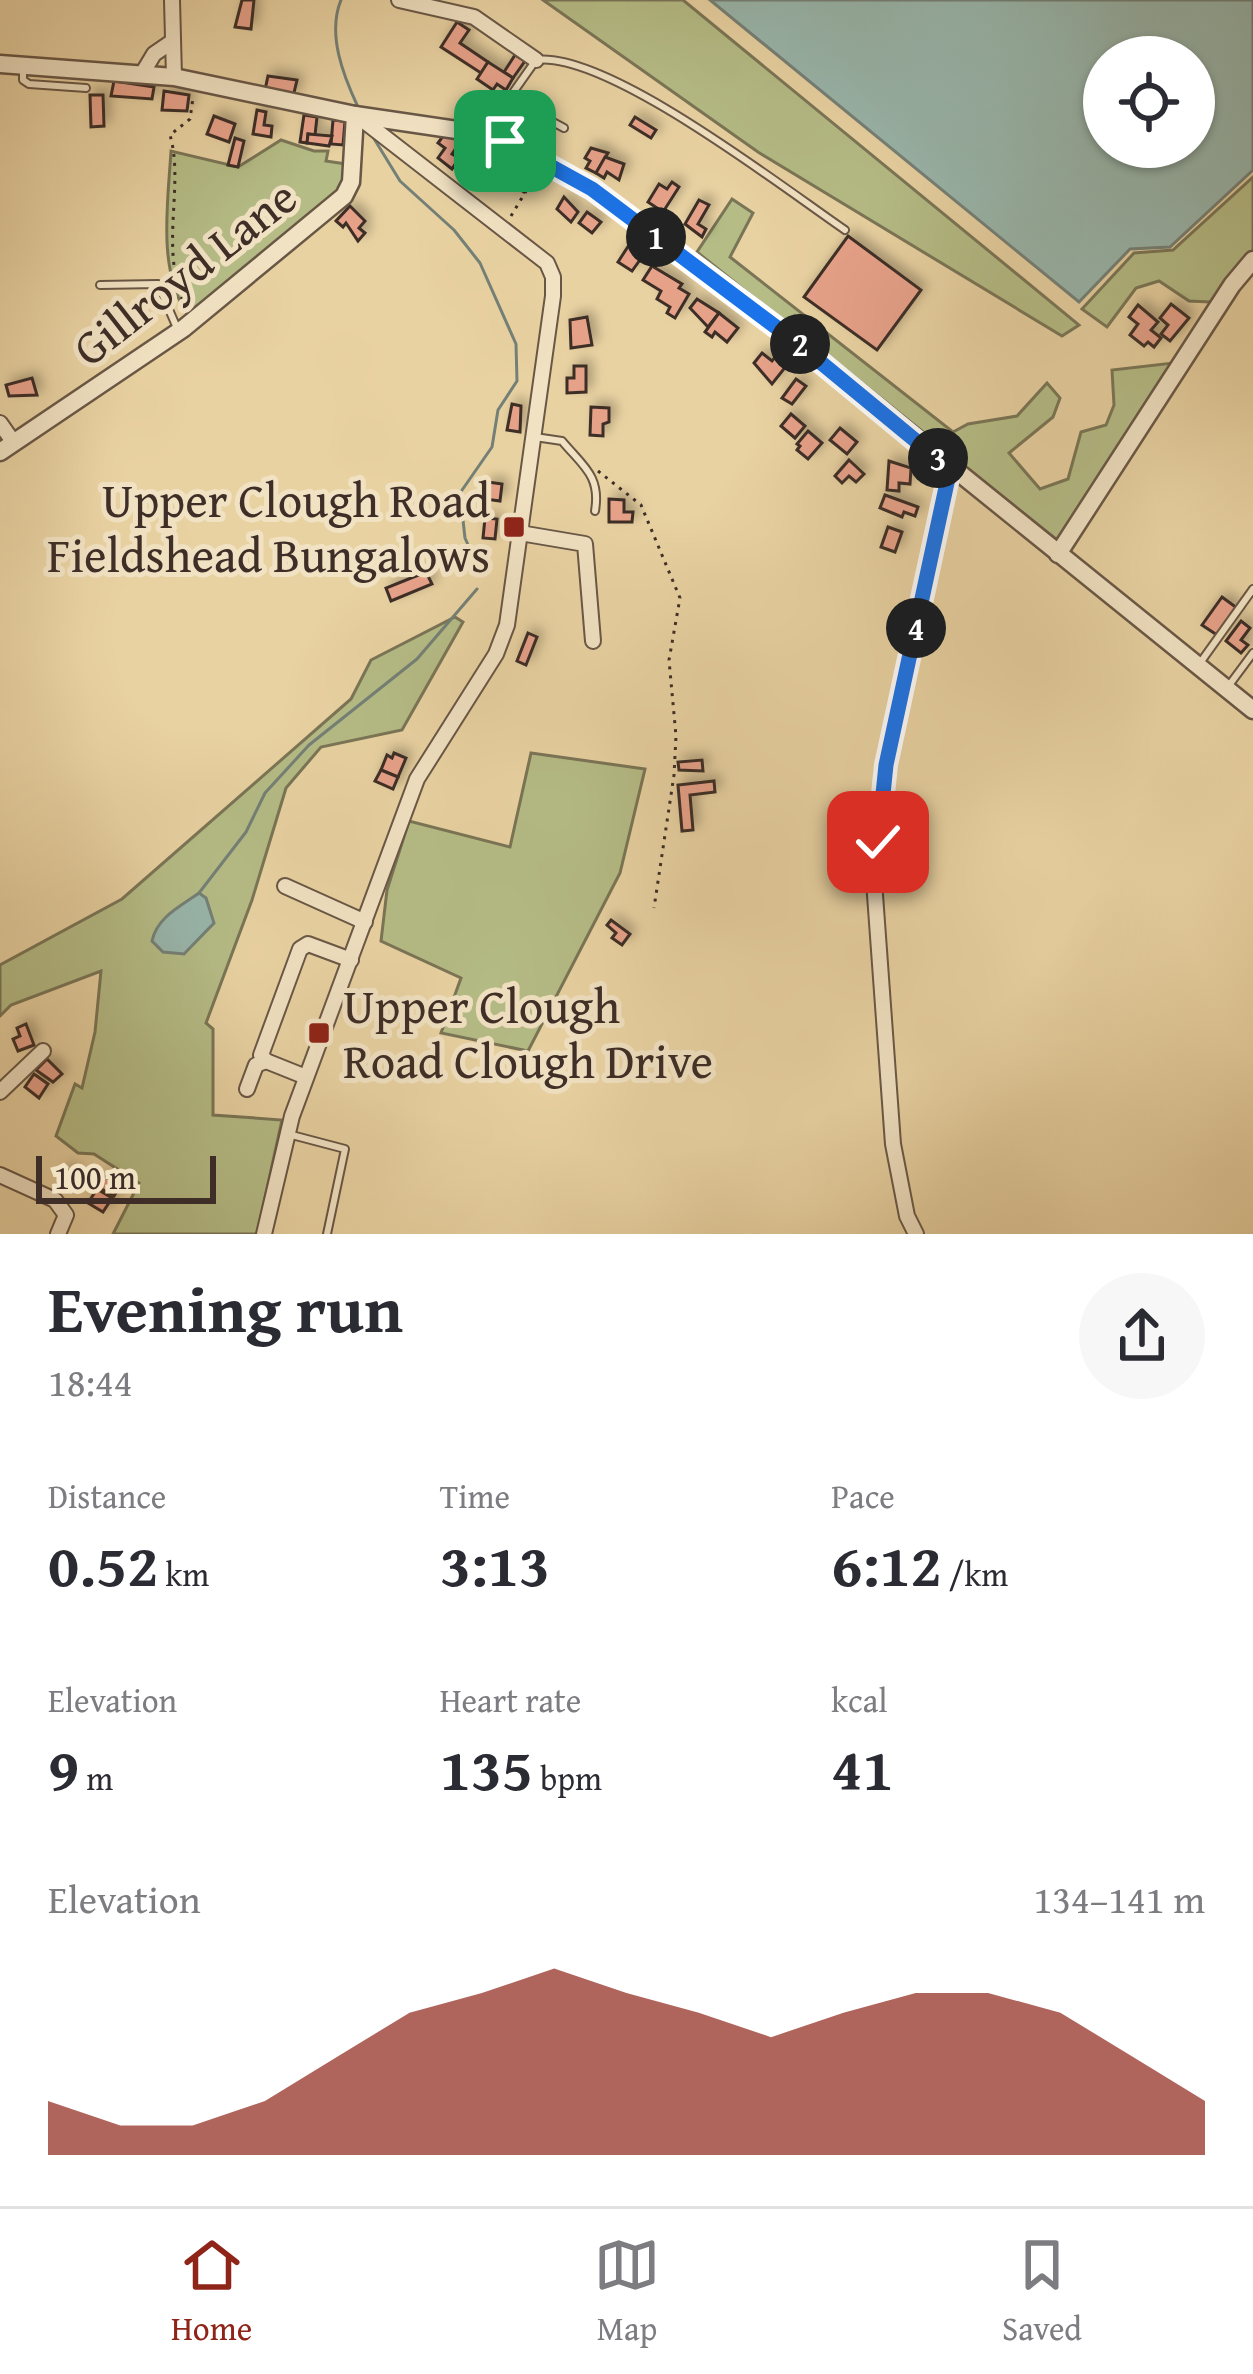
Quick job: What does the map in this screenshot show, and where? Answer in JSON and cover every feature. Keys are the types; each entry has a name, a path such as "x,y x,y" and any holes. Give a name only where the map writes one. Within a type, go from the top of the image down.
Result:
{"street":[{"path":"172,0 173,41 183,79"},
{"path":"399,0 474,17 536,60"},
{"path":"142,74 154,54 173,41"},
{"path":"0,64 183,79 366,119 484,134 505,141 592,189 796,342 1253,710"},
{"path":"264,1234 287,1133 417,779 496,654 507,626 553,277 547,263 366,119"},
{"name":"Gillroyd Lane","path":"7,448 186,326 344,196 366,119"},
{"path":"1058,554 1232,285 1253,260"},
{"path":"0,423 7,448"},
{"path":"916,1234 907,1216 893,1144 874,881 886,765 950,469"},
{"path":"520,533 585,544 593,641"},
{"path":"285,886 365,922"},
{"path":"306,1077 261,1055 300,949 308,944 351,960"},
{"path":"0,1092 43,1051"},
{"path":"247,1089 256,1065 266,1061"},
{"path":"0,1175 61,1204 66,1215 58,1234"}],"lane":[{"path":"484,134 536,60 557,58 668,107 844,230"},
{"path":"23,65 23,80 28,84 86,88"},
{"path":"505,141 527,107 564,128"},
{"path":"100,285 158,284 186,326"},
{"path":"534,436 562,441 592,476 599,489 596,511"},
{"path":"1198,666 1253,589"},
{"path":"1226,689 1253,653"},
{"path":"287,1133 345,1148 326,1234"}],"path":[{"path":"183,79 193,112 170,135 174,149 170,223 186,326"},
{"path":"504,228 544,162"},
{"path":"593,467 641,506 680,598 669,660 676,736 674,775 654,908"}],"green space":[{"path":"543,0 683,0 1079,325 1062,336 758,152"},
{"path":"281,140 328,151 326,161 346,164 342,187 188,315 168,257 171,151 238,167"},
{"path":"1253,177 1253,252 1210,302 1189,301 1159,281 1136,288 1107,327 1082,309 1134,253 1173,250"},
{"path":"732,199 753,213 730,257 953,432 968,424 1017,416 1047,383 1060,398 1053,417 1009,453 1040,489 1068,479 1081,432 1106,425 1114,405 1112,370 1173,363 1057,540 697,252"},
{"path":"455,617 463,622 402,730 321,747 286,788 252,900 206,1023 213,1029 213,1115 282,1120 257,1234 113,1234 139,1183 94,1154 78,1153 56,1136 75,1084 82,1088 95,1032 101,971 11,1005 0,1016 0,965 122,899 351,699 371,660"},
{"path":"531,753 645,769 620,873 528,1051 441,1033 461,978 381,941 387,890 409,821 510,847"}],"water":[{"path":"710,0 1253,0 1253,170 1170,247 1130,249 1079,302"},
{"path":"199,893 206,898 214,923 184,954 163,952 152,941 159,925"}],"building":[{"path":"242,0 254,0 251,29 235,27"},
{"path":"457,22 469,30 460,43 488,62 481,73 441,47"},
{"path":"515,55 525,61 513,78 504,72"},
{"path":"488,62 513,78 506,90 497,84 493,90 477,79"},
{"path":"268,76 297,80 293,97 265,90"},
{"path":"114,81 154,87 152,99 111,96"},
{"path":"164,91 189,95 187,111 162,110"},
{"path":"90,95 103,95 104,126 91,127"},
{"path":"257,110 266,112 264,125 272,126 271,137 253,134"},
{"path":"304,115 317,117 315,135 308,134 307,143 300,142"},
{"path":"214,116 235,124 229,142 207,134"},
{"path":"635,117 656,130 651,138 630,125"},
{"path":"333,120 345,121 343,145 331,144"},
{"path":"446,132 460,142 452,154 459,158 452,169 438,158 445,148 438,143"},
{"path":"308,134 332,136 329,146 307,143"},
{"path":"235,138 244,141 238,167 228,165"},
{"path":"591,148 608,153 596,173 586,168"},
{"path":"605,157 624,164 619,180 607,172 604,178 596,173"},
{"path":"506,158 534,175 524,192 496,175"},
{"path":"672,182 679,187 663,212 648,202 659,184 667,189"},
{"path":"564,197 578,212 571,222 557,209"},
{"path":"699,200 709,205 698,224 706,229 702,237 685,224"},
{"path":"350,206 365,221 359,228 365,233 358,241 346,223 343,227 336,221"},
{"path":"587,212 601,222 592,233 579,223"},
{"path":"848,236 921,290 877,350 804,297"},
{"path":"631,242 642,257 632,271 618,262"},
{"path":"652,266 682,284 679,288 689,294 675,318 667,313 670,307 657,299 661,291 643,280"},
{"path":"697,299 719,313 708,327 690,308"},
{"path":"1171,304 1189,318 1170,341 1161,334 1168,325 1160,318"},
{"path":"1138,305 1158,322 1151,330 1161,338 1154,347 1130,335 1138,324 1129,317"},
{"path":"719,313 738,328 727,342 715,332 712,337 705,332"},
{"path":"587,317 592,345 571,348 570,320"},
{"path":"762,353 787,365 772,384 754,363"},
{"path":"574,366 586,366 586,392 567,393 567,378 574,378"},
{"path":"32,378 37,395 9,396 6,385"},
{"path":"796,379 806,386 792,404 782,398"},
{"path":"512,404 521,406 520,432 507,430"},
{"path":"591,407 609,408 603,436 590,435"},
{"path":"791,414 805,426 795,438 781,426"},
{"path":"840,428 857,442 847,454 830,440"},
{"path":"808,431 822,443 808,459 797,444"},
{"path":"849,460 864,474 856,482 849,476 842,483 835,476"},
{"path":"889,461 911,468 910,484 899,483 899,491 887,490"},
{"path":"488,482 502,484 500,501 485,499"},
{"path":"885,495 918,507 915,516 904,512 902,517 880,508"},
{"path":"609,499 624,500 624,512 633,512 632,522 609,522"},
{"path":"485,518 497,519 495,539 483,538"},
{"path":"888,527 902,532 895,552 881,547"},
{"path":"426,572 432,584 391,601 386,588"},
{"path":"1222,597 1237,608 1217,635 1202,625"},
{"path":"1241,621 1250,628 1241,640 1248,645 1241,653 1226,641"},
{"path":"528,633 537,637 526,665 517,661"},
{"path":"394,753 406,758 398,777 381,770 387,755 392,758"},
{"path":"702,760 703,771 679,770 678,762"},
{"path":"381,770 398,777 393,789 375,781"},
{"path":"714,781 715,792 690,795 693,830 682,831 678,785"},
{"path":"611,920 630,934 622,945 612,938 616,933 607,925"},
{"path":"26,1024 34,1045 18,1051 13,1039 20,1036 17,1028"},
{"path":"47,1059 62,1074 53,1082 36,1070"},
{"path":"34,1074 48,1084 39,1098 25,1087"},
{"path":"66,1169 78,1176 70,1190 58,1183"},
{"path":"104,1176 120,1186 114,1196 98,1187"},
{"path":"97,1189 112,1198 103,1212 88,1203"}],"waterway":[{"path":"341,0 336,40 358,107"},
{"path":"373,137 400,181 454,230 480,263 516,344 517,381 498,410 492,447 460,493 465,538 473,556"},
{"path":"199,893 246,832 265,793 309,745 417,659 477,589"}],"place":[{"name":"Upper Clough Road Fieldshead Bungalows","path":"514,527"},
{"name":"Upper Clough Road Clough Drive","path":"319,1033"}],"route":[{"path":"505,141 592,189 796,342 950,469 886,765 878,842"}]}
